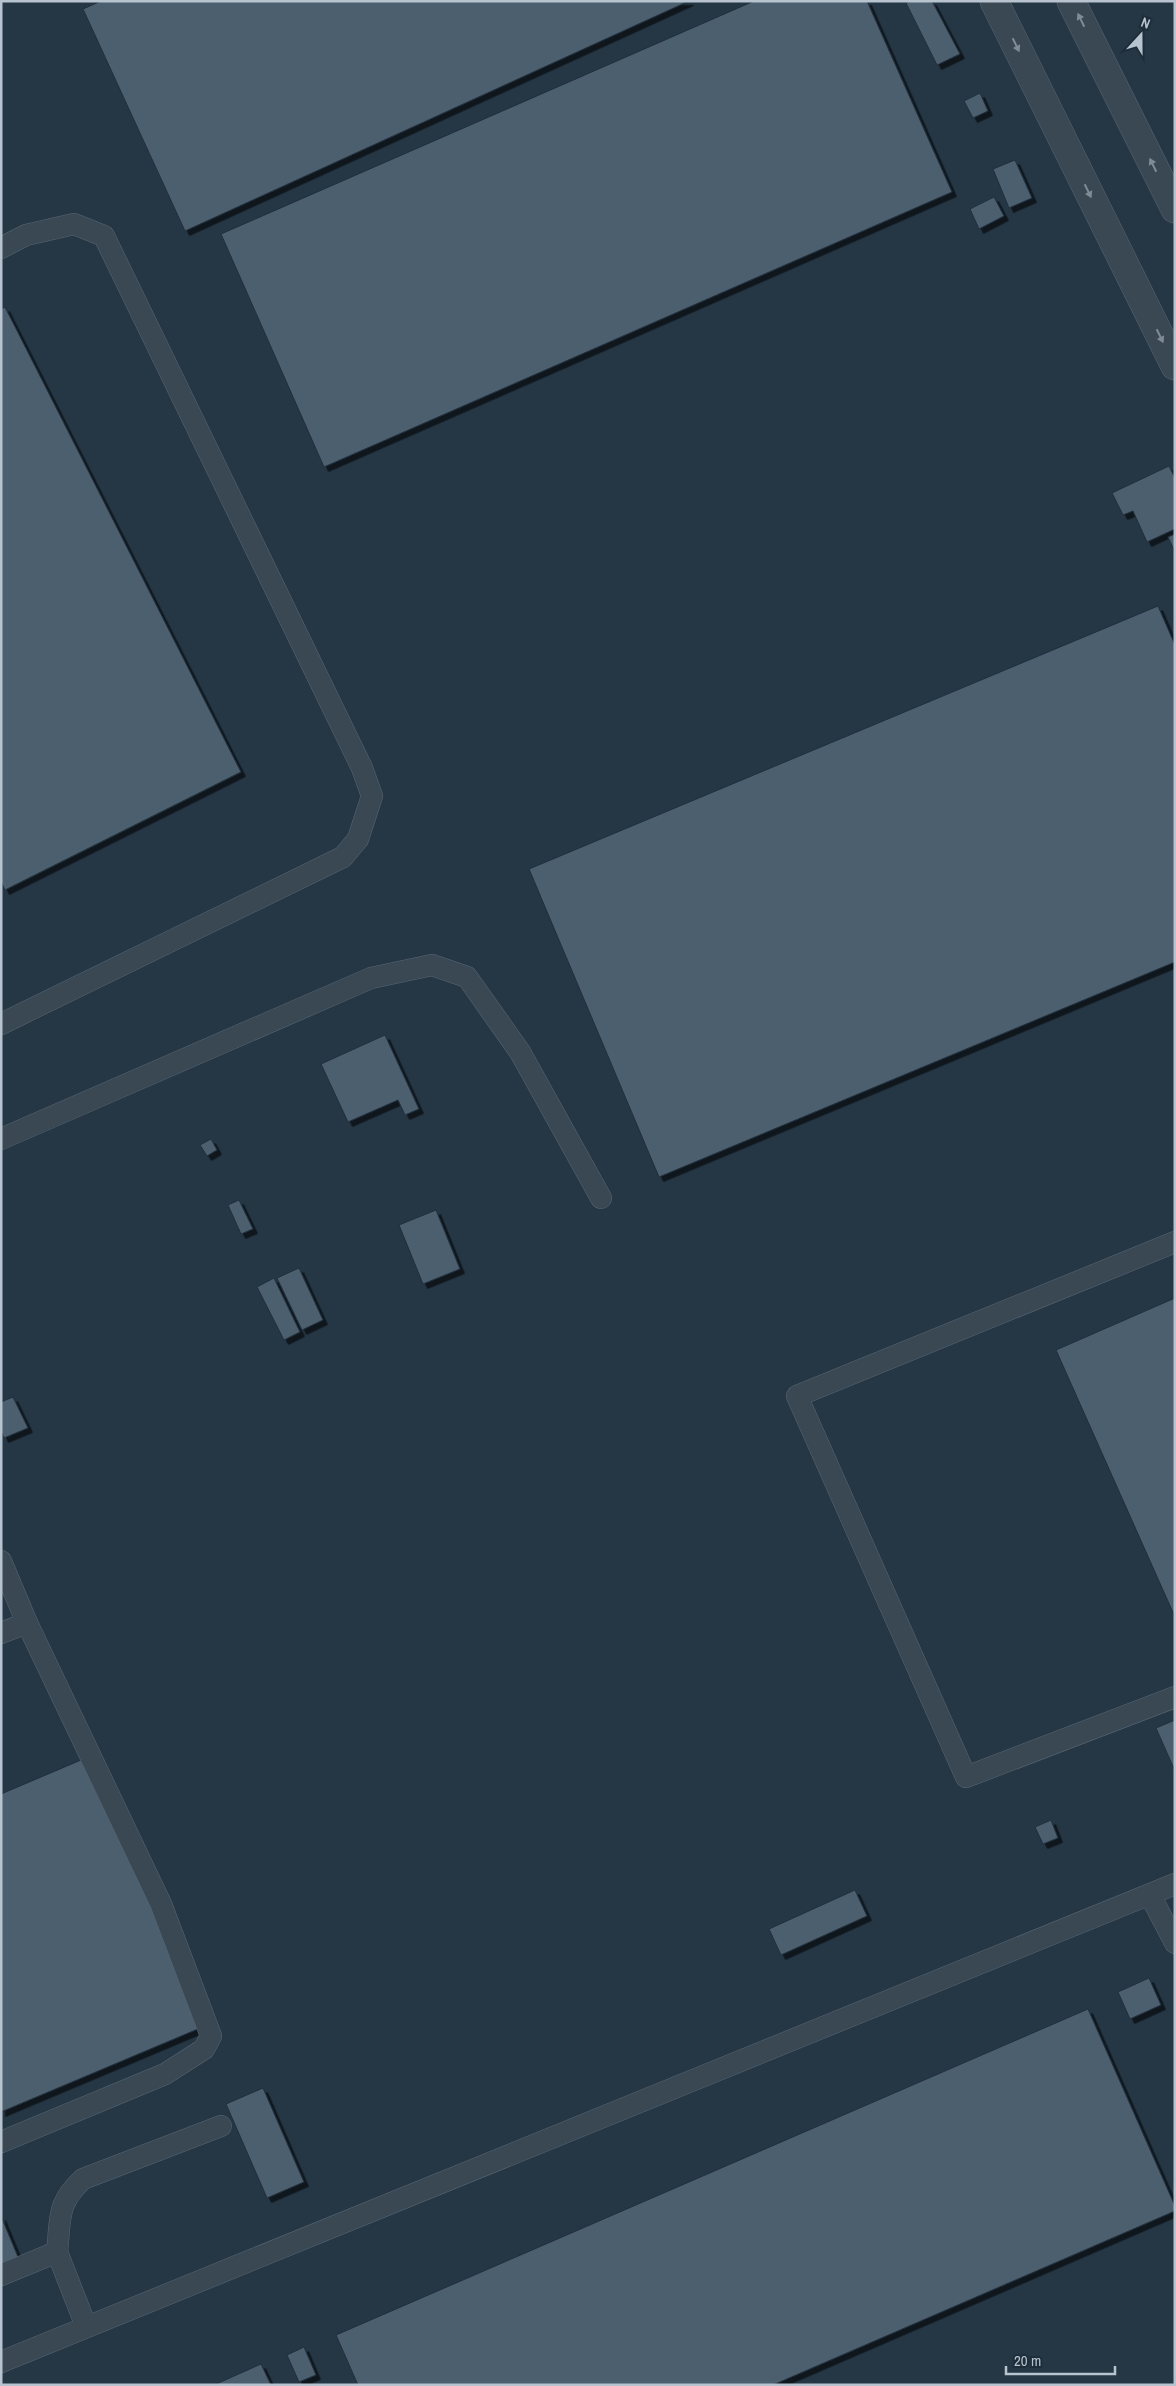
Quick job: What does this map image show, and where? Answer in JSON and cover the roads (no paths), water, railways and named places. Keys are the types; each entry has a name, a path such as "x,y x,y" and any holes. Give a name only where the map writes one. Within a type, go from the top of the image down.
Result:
{"street":[{"path":"994,1 1175,366"},
{"path":"1072,1 1175,209"}],"lane":[{"path":"1,248 26,235 74,224 104,236 358,759 372,796 358,839 343,857 3,1019"},
{"path":"1,1139 371,978 432,965 467,977 520,1052 601,1198"},
{"path":"1175,1242 797,1396 966,1777 1175,1698"},
{"path":"1,1561 27,1623 161,1904 211,2036 204,2050 165,2074 1,2142"},
{"path":"1,1634 27,1623"},
{"path":"1,2362 1175,1884"},
{"path":"1150,1895 1175,1943"},
{"path":"86,2326 57,2252 62,2206 68,2192 83,2178 221,2126"},
{"path":"1,2275 57,2252"}]}
